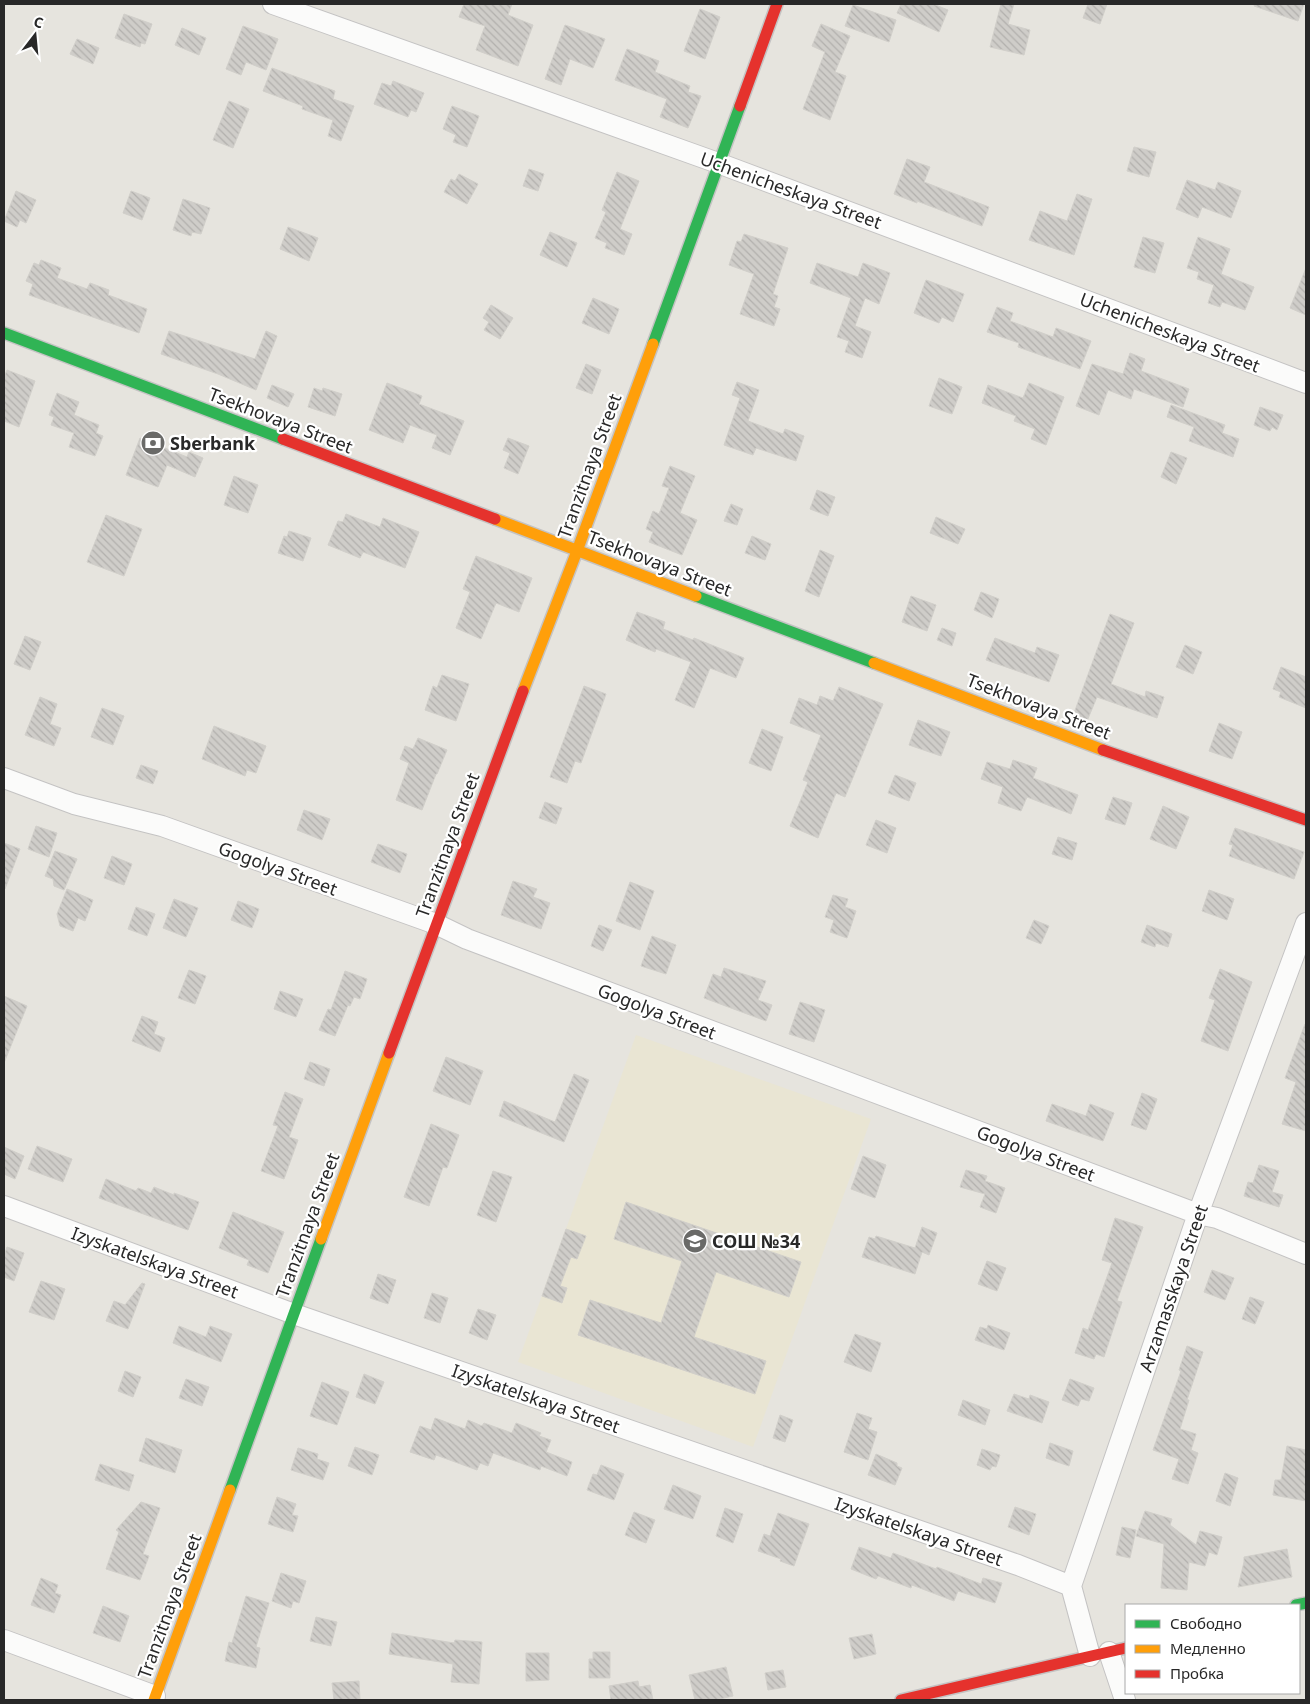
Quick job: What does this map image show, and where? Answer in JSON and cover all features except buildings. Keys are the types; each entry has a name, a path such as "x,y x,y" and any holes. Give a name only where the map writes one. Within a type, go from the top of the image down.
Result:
{"street":[{"name":"Uchenicheskaya Street","path":"274,4 718,163 1306,383"},
{"name":"Tranzitnaya Street","path":"154,1698 436,924 542,639 577,551 777,4"},
{"name":"Tsekhovaya Street","path":"4,332 1104,750 1306,820"},
{"name":"Gogolya Street","path":"4,778 74,804 162,826 436,924 467,939 1198,1214 1217,1218 1306,1254"},
{"name":"Arzamasskaya Street","path":"1071,1586 1198,1214 1306,923"},
{"name":"Izyskatelskaya Street","path":"4,1206 294,1314 1018,1565 1071,1586"},
{"path":"1071,1586 1108,1652 1125,1700"},
{"path":"4,1640 154,1698"},
{"path":"901,1700 1108,1652"}],"shaded area":[{"name":"СОШ №34","path":"636,1035 871,1119 753,1447 518,1362"}],"traffic: fast":[{"path":"653,344 740,106"},
{"path":"4,333 283,439"},
{"path":"696,596 874,663"},
{"path":"230,1490 321,1239"},
{"path":"1300,1604 1306,1603"}],"traffic: slow":[{"path":"523,691 653,344"},
{"path":"495,519 696,596"},
{"path":"874,663 1103,750"},
{"path":"321,1239 389,1053"},
{"path":"154,1700 230,1490"}],"traffic: jam":[{"path":"740,106 777,4"},
{"path":"283,439 495,519"},
{"path":"389,1053 523,691"},
{"path":"1103,750 1306,820"},
{"path":"901,1700 1125,1648"}],"place":[{"name":"Sberbank","path":"153,443"},
{"name":"СОШ №34","path":"695,1241"}]}
